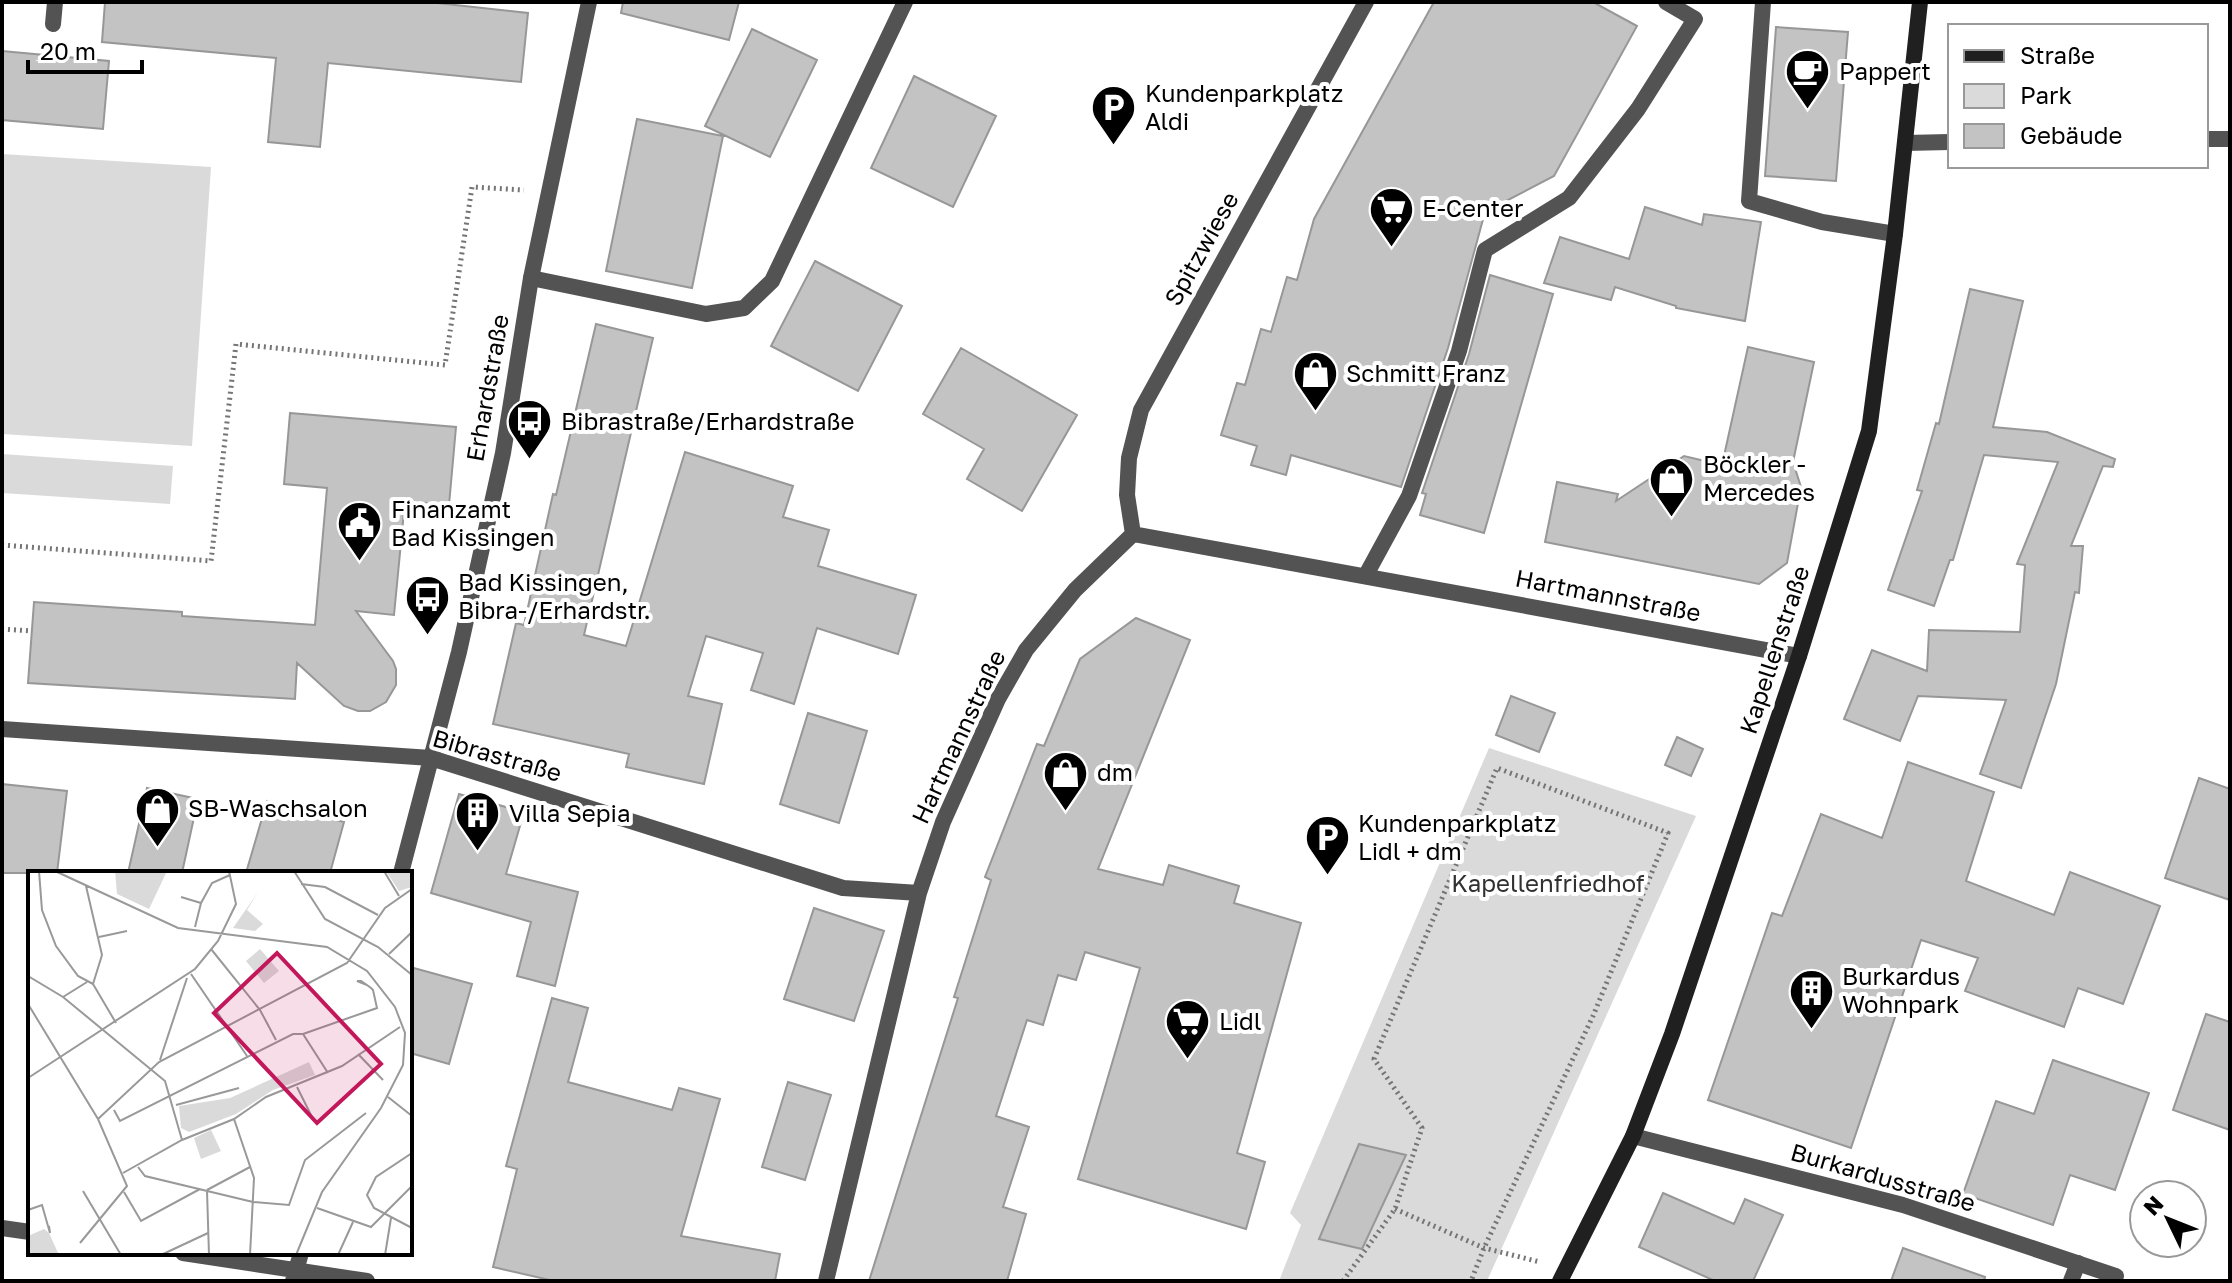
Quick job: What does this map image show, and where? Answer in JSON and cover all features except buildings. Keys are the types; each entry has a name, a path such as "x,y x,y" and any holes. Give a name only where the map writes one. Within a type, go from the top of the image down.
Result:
{"street":[{"path":"53,24 55,2"},
{"name":"Erhardstraße","path":"402,871 459,652 503,453 531,278 589,2"},
{"path":"531,278 706,314 744,308 772,281 905,2"},
{"name":"Spitzwiese","path":"1133,534 1127,495 1129,458 1141,410 1366,2"},
{"path":"1366,575 1409,496 1459,351 1485,250 1569,198 1638,109 1695,19 1666,2"},
{"path":"1763,2 1749,201 1822,222 1895,234"},
{"name":"Kapellenstraße","path":"1563,1275 1633,1136 1672,1034 1799,656 1869,431 1895,234 1920,2"},
{"path":"2208,139 2230,139"},
{"path":"1905,143 1948,142"},
{"name":"Hartmannstraße","path":"826,1281 919,893 943,822 998,699 1026,650 1075,590 1133,534 1799,656"},
{"name":"Bibrastraße","path":"2,729 431,758 843,888 919,893"},
{"name":"Burkardusstraße","path":"1633,1136 1903,1205 2116,1276"},
{"path":"2,1228 28,1232"},
{"path":"198,1255 367,1281"},
{"path":"2071,1281 2078,1263"}],"path":[{"path":"2,545 211,561 236,344 445,365 472,187 549,191"},
{"path":"2,629 32,631"},
{"path":"1343,1281 1395,1209 1422,1128 1374,1059 1497,768 1668,833 1593,1016 1471,1281"},
{"path":"1395,1209 1484,1248 1563,1275"}],"green space":[{"path":"2,154 211,167 192,446 2,434"},
{"path":"2,454 173,466 170,504 2,493"},
{"name":"Kapellenfriedhof","path":"1489,748 1696,816 1487,1281 1279,1281 1301,1225 1290,1213"}],"place":[{"name":"Pappert","path":"1808,111"},
{"name":"Kundenparkplatz Aldi","path":"1114,147"},
{"name":"E-Center","path":"1391,248"},
{"name":"Schmitt Franz","path":"1315,413"},
{"name":"Bibrastraße/Erhardstraße","path":"530,461"},
{"name":"Böckler - Mercedes","path":"1672,518"},
{"name":"Finanzamt Bad Kissingen","path":"360,563"},
{"name":"Bad Kissingen, Bibra-/Erhardstr.","path":"427,636"},
{"name":"dm","path":"1066,812"},
{"name":"SB-Waschsalon","path":"157,848"},
{"name":"Villa Sepia","path":"478,853"},
{"name":"Kundenparkplatz Lidl + dm","path":"1327,877"},
{"name":"Burkardus Wohnpark","path":"1811,1030"},
{"name":"Lidl","path":"1188,1061"}]}
